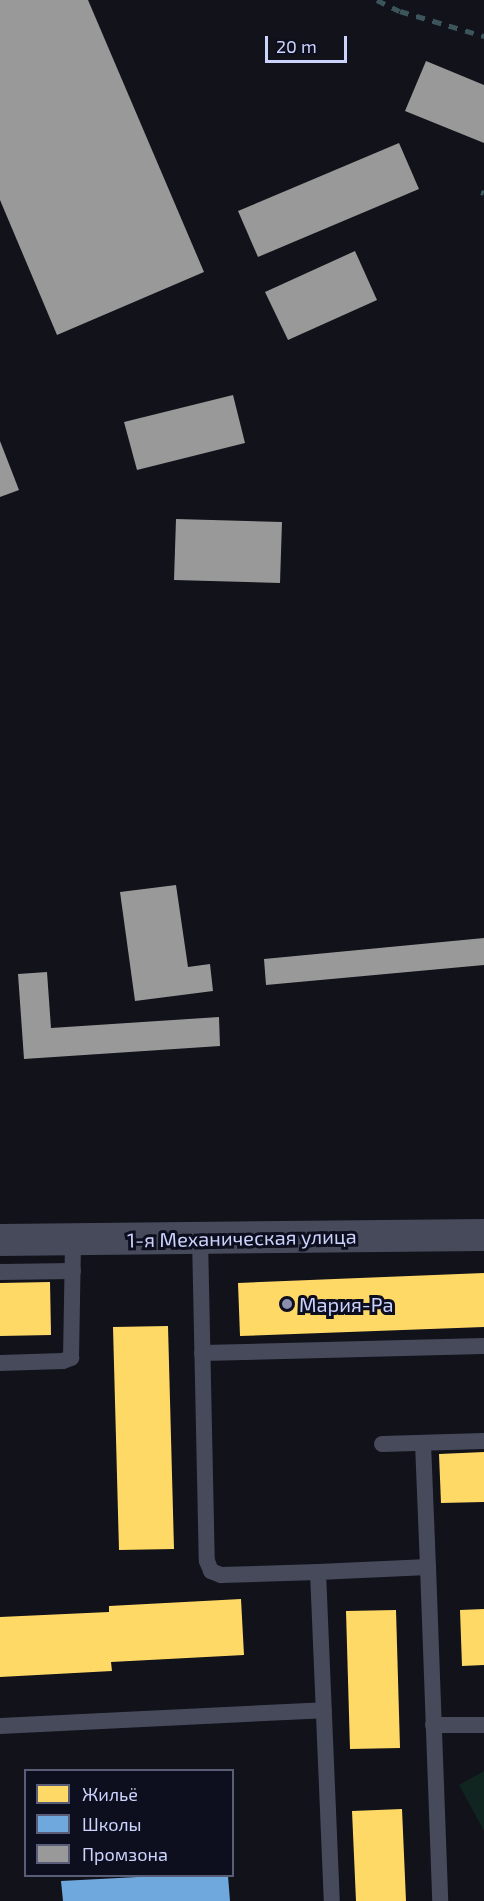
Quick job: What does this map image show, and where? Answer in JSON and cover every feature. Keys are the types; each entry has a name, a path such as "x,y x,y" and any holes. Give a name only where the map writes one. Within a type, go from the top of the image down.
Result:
{"street":[{"name":"1-я Механическая улица","path":"0,1240 484,1236"}],"lane":[{"path":"200,1238 207,1560 211,1571 221,1575 428,1567"},
{"path":"0,1363 63,1361 71,1358 73,1239"},
{"path":"0,1272 73,1271"},
{"path":"202,1353 484,1346"},
{"path":"381,1444 484,1441"},
{"path":"423,1443 440,1901"},
{"path":"318,1572 332,1901"},
{"path":"0,1726 324,1710"},
{"path":"433,1725 484,1725"}],"green space":[{"path":"484,1771 484,1831 459,1785"}],"building: Жильё":[{"path":"484,1273 484,1327 240,1336 238,1283"},
{"path":"50,1282 51,1335 0,1336 0,1283"},
{"path":"168,1326 174,1549 119,1550 113,1327"},
{"path":"484,1452 484,1502 441,1503 439,1454"},
{"path":"241,1599 244,1655 111,1662 112,1671 0,1677 0,1617 109,1612 109,1606"},
{"path":"484,1609 484,1665 462,1666 460,1610"},
{"path":"396,1610 400,1748 350,1749 346,1611"},
{"path":"402,1809 406,1901 356,1901 352,1811"}],"building: Школы":[{"path":"138,1877 228,1877 230,1901 63,1901 61,1881"}],"building: Промзона":[{"path":"0,0 88,0 204,272 57,335 0,200"},
{"path":"426,61 484,85 484,143 405,111"},
{"path":"399,143 419,189 258,257 238,211"},
{"path":"355,251 377,300 288,340 265,292"},
{"path":"233,395 245,443 137,470 124,422"},
{"path":"0,441 19,490 0,497"},
{"path":"176,519 282,522 280,583 174,580"},
{"path":"176,885 188,967 210,964 213,991 135,1001 120,892"},
{"path":"484,938 484,965 266,985 264,959"},
{"path":"47,972 51,1028 219,1017 220,1046 24,1059 18,974"}],"railway":[{"path":"377,0 400,11 484,36"}],"place":[{"name":"Мария-Ра","path":"287,1304"}]}
